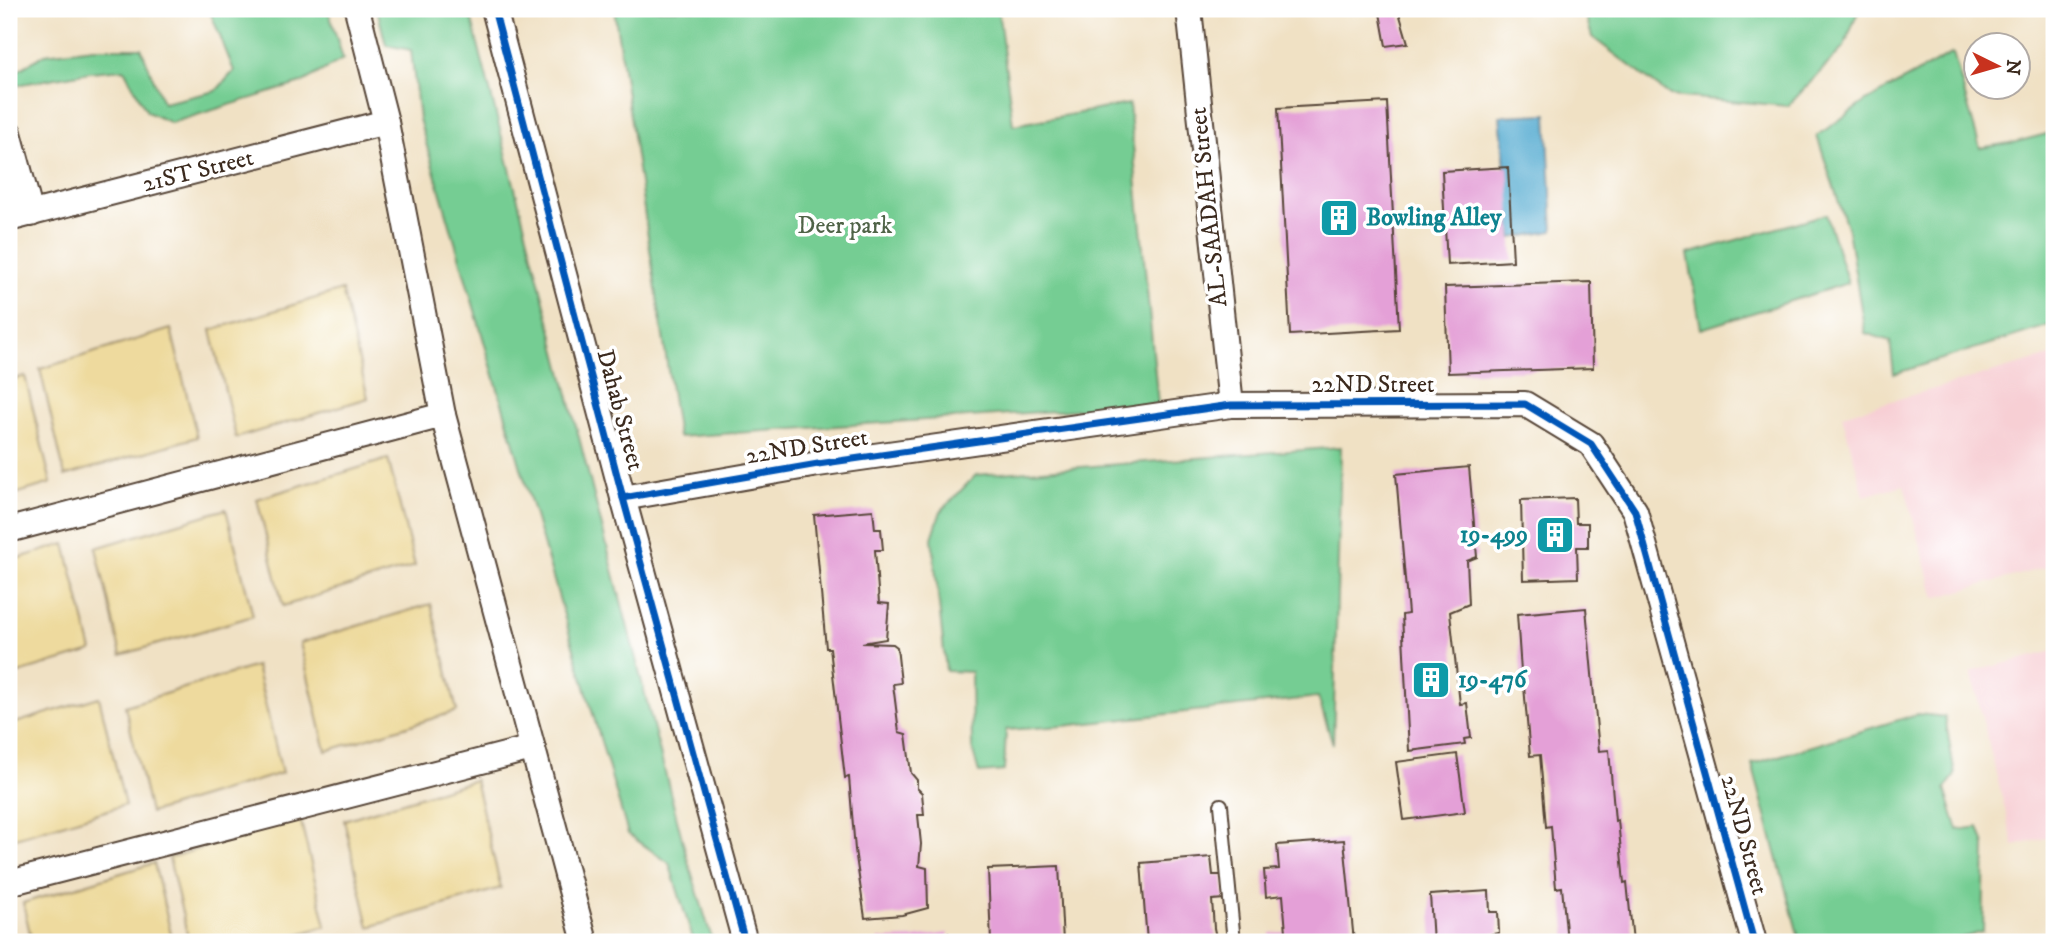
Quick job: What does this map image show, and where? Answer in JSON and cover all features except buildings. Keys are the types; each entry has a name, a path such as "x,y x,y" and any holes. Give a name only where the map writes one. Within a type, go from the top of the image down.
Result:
{"street":[{"path":"357,9 386,122 443,415 585,942"},
{"name":"Dahab Street","path":"494,9 623,498 745,942"},
{"name":"AL-SAADAH Street","path":"1189,9 1231,405"},
{"name":"21ST Street","path":"20,216 386,122"},
{"path":"9,133 20,216"},
{"name":"22ND Street","path":"623,498 818,464 1231,405 1525,404 1591,443 1635,511 1754,942"},
{"path":"9,530 443,415"},
{"path":"9,883 533,748"}],"lane":[{"path":"1221,805 1234,942"}],"shaded area":[{"path":"2054,355 2054,565 1935,598 1904,485 1864,496 1842,415"},
{"path":"2054,651 2054,836 2014,846 1971,672"}],"green space":[{"path":"209,9 328,9 343,59 301,83 171,123 147,112 124,69 17,85 11,75 45,54 93,48 141,48 163,103 216,91 234,71"},
{"path":"377,9 469,9 687,858 713,942 694,942 669,863 628,834 419,119 411,50 386,45"},
{"name":"Deer park","path":"614,9 998,9 1013,125 1129,104 1158,404 678,437"},
{"path":"1584,9 1859,9 1844,47 1788,106 1670,96 1592,37"},
{"path":"1953,53 1962,85 1962,102 1967,102 1980,148 2054,132 2054,324 1894,374 1890,341 1865,333 1848,230 1817,136 1866,101"},
{"path":"1826,214 1848,283 1701,329 1688,254"},
{"path":"1341,447 1333,744 1318,697 1006,730 1004,771 979,773 972,748 971,672 946,671 932,538 941,511 976,475"},
{"path":"1918,714 1945,717 1955,775 1945,789 1958,830 1979,827 1985,845 1983,932 1946,942 1800,942 1752,764"}],"sand":[{"path":"342,290 368,398 236,438 211,330"},
{"path":"171,329 197,437 65,476 40,369"},
{"path":"25,376 51,483 9,496 9,381"},
{"path":"388,459 415,566 283,606 257,499"},
{"path":"226,509 253,616 121,655 96,548"},
{"path":"65,544 92,651 9,676 9,561"},
{"path":"431,604 457,711 326,751 300,643"},
{"path":"256,666 282,773 150,813 125,706"},
{"path":"99,697 125,805 9,840 9,725"},
{"path":"475,780 501,888 369,927 344,820"},
{"path":"300,818 326,926 272,942 189,942 169,858"},
{"path":"154,863 173,942 32,942 23,903"}],"water":[{"path":"1547,114 1553,231 1512,238 1500,116"}],"cycle path":[{"path":"494,9 623,498 745,942"},
{"path":"623,498 818,464 1231,405 1525,404 1591,444 1635,511 1754,942"}],"place":[{"name":"Bowling Alley","path":"1339,218"},
{"name":"19-499","path":"1555,535"},
{"name":"19-476","path":"1431,680"}]}
